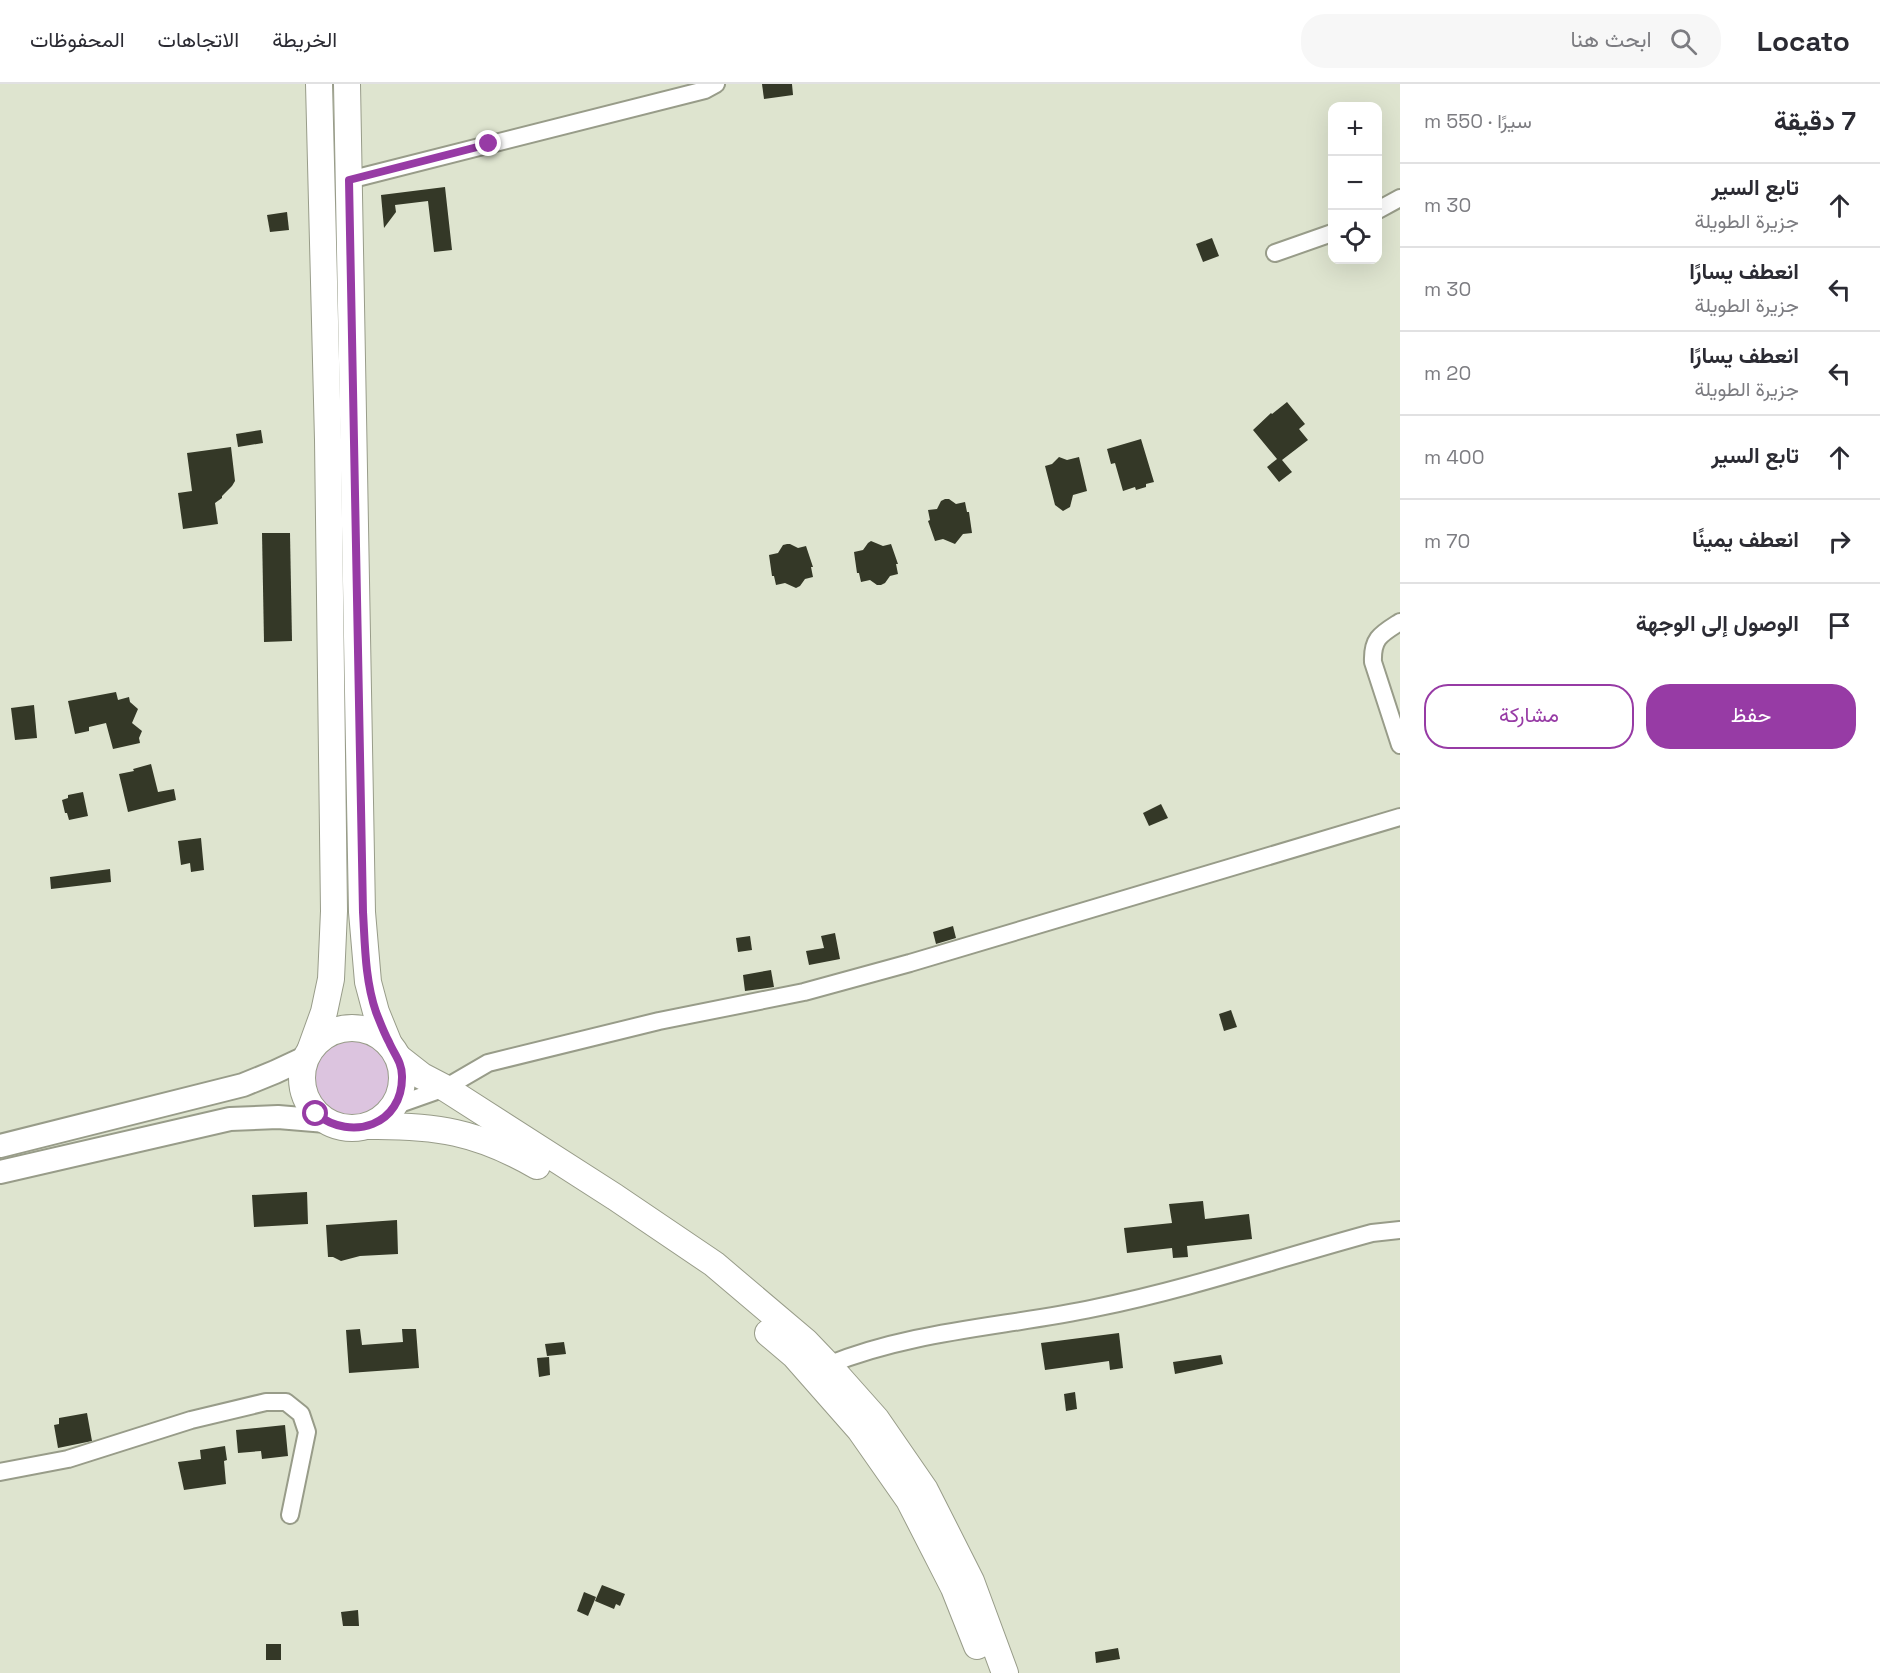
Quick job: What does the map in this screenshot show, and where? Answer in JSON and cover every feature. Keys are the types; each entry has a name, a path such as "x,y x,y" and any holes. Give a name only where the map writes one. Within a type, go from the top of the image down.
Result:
{"main road":[{"path":"319,84 328,463 334,911 331,979 324,1012 302,1070 303,1093 316,1114 339,1127 400,1125 432,1128 472,1136 511,1151 566,1183 702,1275 794,1355 861,1430 909,1500 954,1588 987,1673"},
{"path":"347,84 363,912 368,982 376,1012 402,1074 401,1091 394,1106 383,1118 368,1126"},
{"path":"0,1146 243,1084 275,1072 308,1053 328,1033 350,1027 371,1031 422,1076 445,1088 615,1197 714,1264 806,1342 876,1419 925,1490 971,1581 1005,1673"},
{"path":"0,1172 230,1119 278,1117 326,1121"}],"street":[{"path":"349,180 705,90 716,84"},
{"path":"1382,207 1400,198"},
{"path":"1275,253 1328,233"},
{"path":"1400,622 1377,638 1372,649 1373,662 1400,745"},
{"path":"394,1106 445,1088 474,1069 497,1060 659,1021 804,992 1400,817"},
{"path":"828,1365 887,1344 1137,1299 1372,1233 1400,1230"},
{"path":"0,1472 68,1459 191,1420 266,1402 286,1402 301,1414 307,1432 290,1515"}],"shaded area":[{"path":"352,1040 367,1043 380,1052 389,1065 392,1080 389,1095 380,1108 367,1117 352,1120 337,1117 324,1108 315,1095 312,1080 315,1065 324,1052 337,1043"}],"building":[{"path":"762,84 792,84 793,95 764,99"},
{"path":"445,187 452,250 434,252 428,201 395,205 396,212 384,228 381,195"},
{"path":"287,212 289,230 270,232 267,215"},
{"path":"1212,238 1219,256 1203,262 1196,244"},
{"path":"1287,402 1305,424 1299,429 1308,440 1282,460 1292,472 1279,482 1267,467 1277,459 1253,430"},
{"path":"261,430 263,443 238,447 236,434"},
{"path":"1141,439 1154,482 1136,490 1135,487 1123,491 1115,463 1111,464 1107,449"},
{"path":"231,447 235,481 222,498 215,503 218,524 183,529 178,493 192,491 187,453"},
{"path":"1059,457 1067,460 1079,457 1087,491 1073,495 1070,507 1063,511 1055,505 1045,466 1052,464"},
{"path":"945,499 956,504 965,502 967,512 969,512 972,533 963,534 955,544 943,539 935,541 928,521 930,520 928,510 937,509 941,501"},
{"path":"262,533 290,533 292,641 264,642"},
{"path":"871,541 883,546 891,544 898,564 896,564 898,574 890,576 881,585 870,580 861,582 859,573 857,573 854,552 863,550"},
{"path":"790,544 798,548 806,546 813,567 811,567 813,577 805,579 796,588 785,583 776,585 774,576 772,576 769,555 778,553 783,545"},
{"path":"116,692 118,700 129,697 130,702 138,709 132,723 142,731 139,738 140,743 113,749 106,723 89,727 89,731 75,734 68,701"},
{"path":"34,705 37,738 15,740 11,708"},
{"path":"151,764 158,792 174,789 176,800 128,812 119,774"},
{"path":"83,792 88,816 69,820 62,800 68,798 68,795"},
{"path":"1161,804 1168,818 1149,826 1143,813"},
{"path":"201,838 204,870 191,872 190,863 181,865 178,841"},
{"path":"110,869 111,882 51,889 50,877"},
{"path":"953,926 956,938 936,944 933,932"},
{"path":"835,933 840,959 809,965 806,951 824,948 821,936"},
{"path":"750,936 752,950 738,952 736,938"},
{"path":"771,970 774,987 745,991 743,975"},
{"path":"1231,1010 1237,1027 1224,1031 1219,1014"},
{"path":"307,1192 308,1224 254,1227 252,1195"},
{"path":"1203,1201 1205,1219 1249,1214 1252,1239 1187,1246 1188,1257 1173,1258 1172,1248 1127,1253 1124,1228 1172,1223 1169,1204"},
{"path":"397,1220 398,1254 360,1256 341,1261 328,1257 326,1225"},
{"path":"360,1329 362,1345 403,1342 402,1329 416,1329 419,1368 349,1373 346,1330"},
{"path":"1119,1333 1123,1368 1110,1370 1109,1361 1045,1370 1041,1343"},
{"path":"564,1342 566,1354 547,1356 545,1344"},
{"path":"1221,1355 1223,1364 1175,1374 1173,1362"},
{"path":"549,1357 550,1375 539,1377 537,1358"},
{"path":"1075,1392 1077,1409 1066,1411 1064,1394"},
{"path":"87,1413 92,1441 58,1448 54,1425 59,1424 59,1418"},
{"path":"285,1425 288,1456 262,1459 261,1451 238,1453 236,1430"},
{"path":"225,1446 226,1484 184,1490 178,1462 201,1459 200,1450"},
{"path":"602,1585 625,1594 620,1606 616,1604 614,1609 595,1601"},
{"path":"584,1592 596,1597 588,1616 577,1611"},
{"path":"358,1610 359,1626 343,1626 341,1612"},
{"path":"266,1644 281,1644 281,1660 266,1660"},
{"path":"1118,1648 1120,1659 1096,1663 1095,1652"}],"route":[{"path":"316,1114 339,1127 368,1126 383,1118 394,1106 401,1091 402,1074 399,1059 389,1044 376,1012 368,982 363,912 349,180 489,144"}]}
